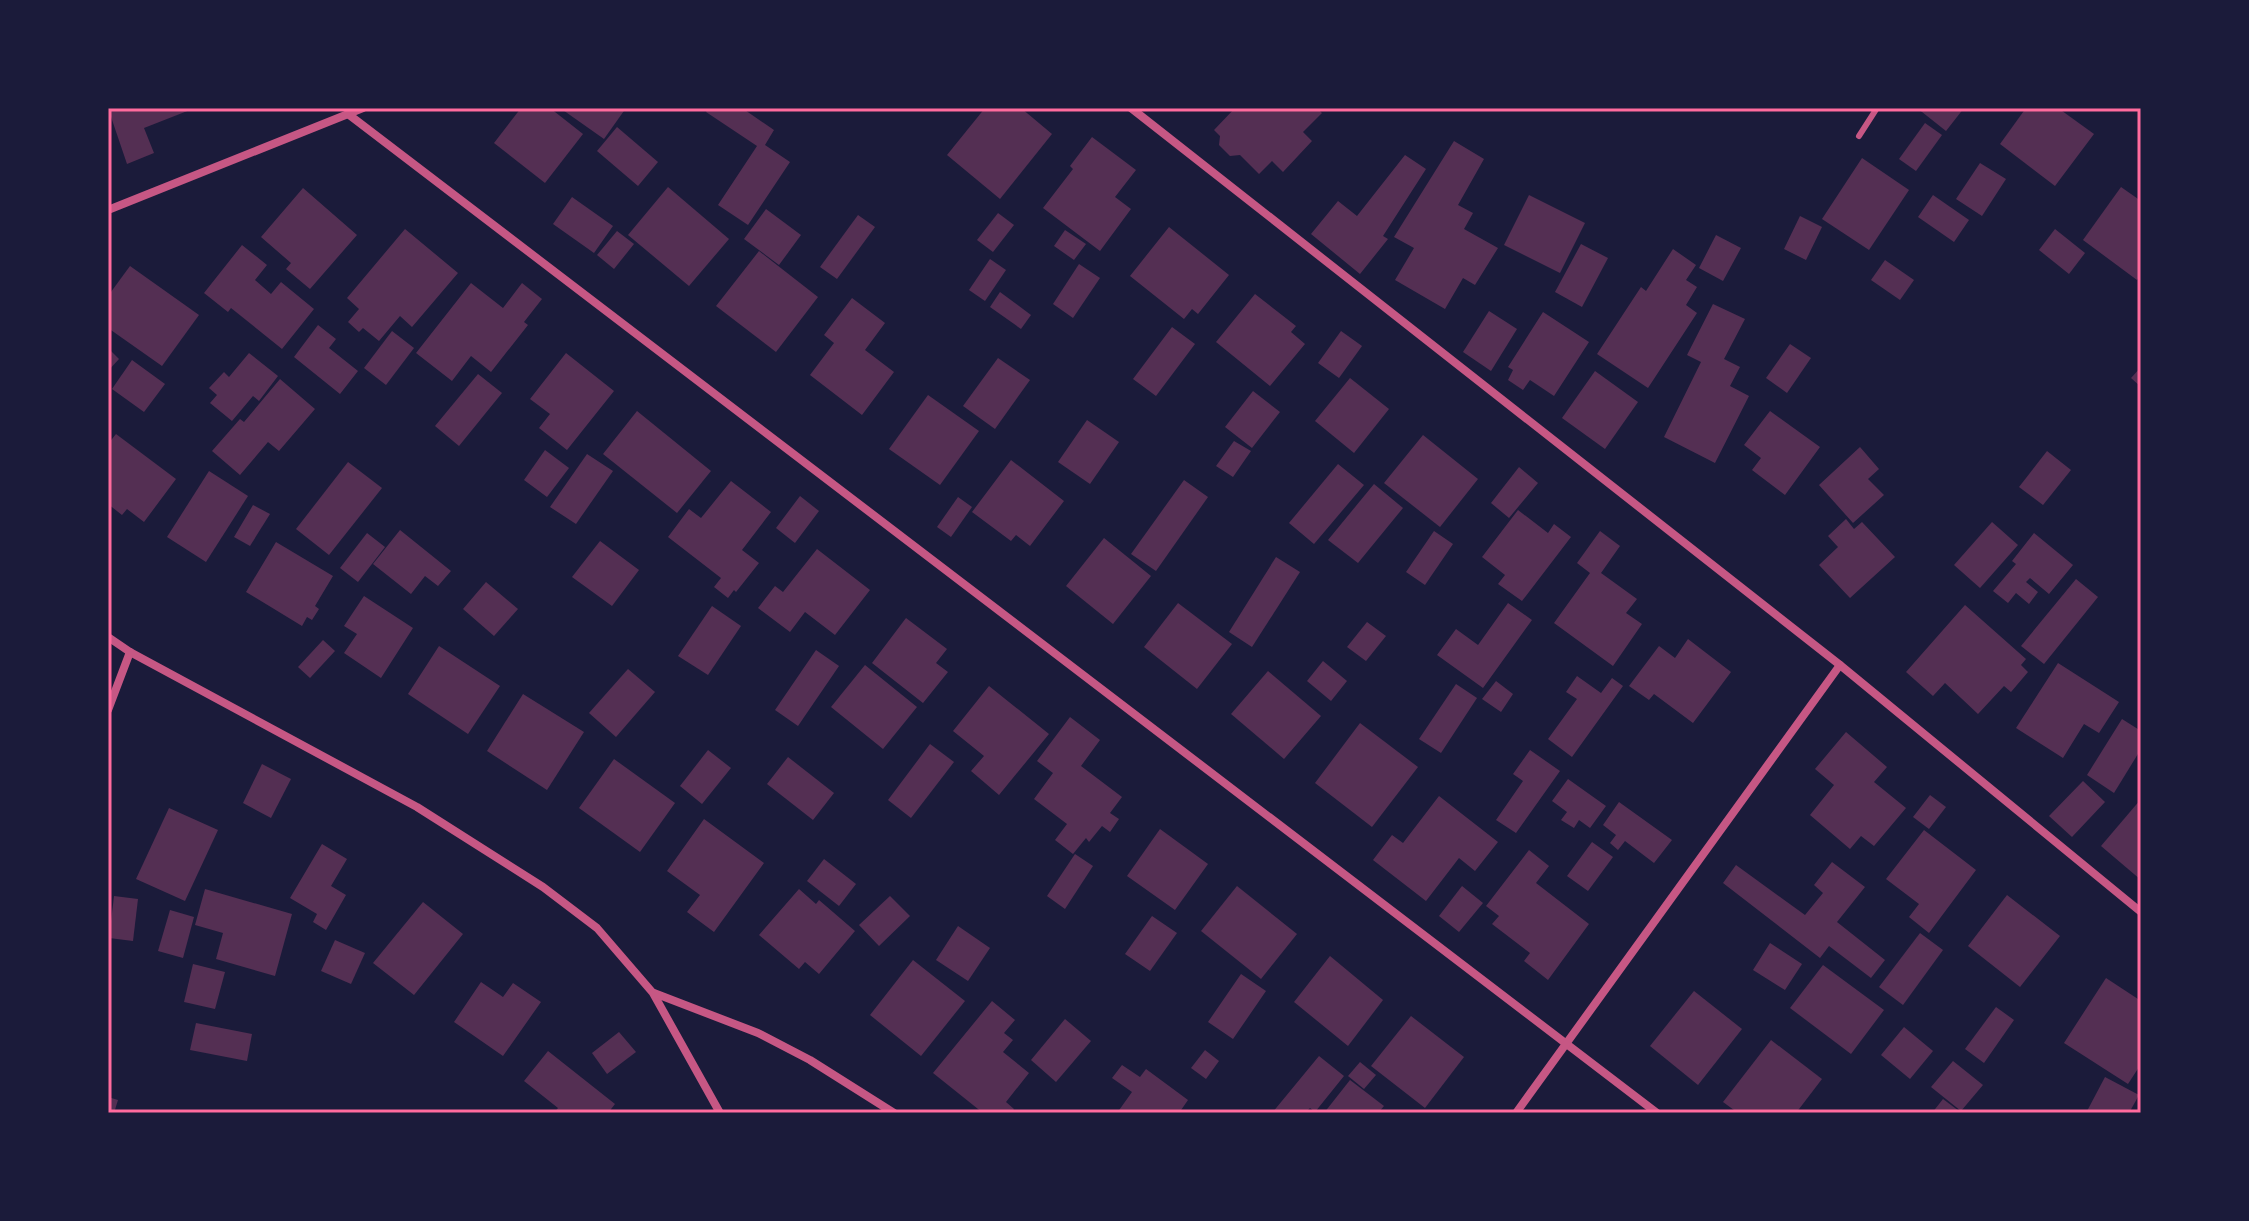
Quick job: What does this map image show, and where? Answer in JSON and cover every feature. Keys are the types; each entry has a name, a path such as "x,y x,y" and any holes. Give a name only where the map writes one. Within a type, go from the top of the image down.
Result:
{"street":[{"path":"108,210 363,108"},
{"path":"1131,108 1840,665 2141,912"},
{"path":"348,114 1657,1113"},
{"path":"108,637 130,652 417,807 543,887 597,928 653,993 720,1113"},
{"path":"108,710 130,652"},
{"path":"1516,1113 1840,665"},
{"path":"653,993 758,1033 810,1060 894,1113"}],"lane":[{"path":"1859,136 1877,108"}],"building":[{"path":"108,108 195,108 144,128 154,153 127,164"},
{"path":"521,108 550,108 583,134 545,183 494,143"},
{"path":"560,108 626,108 604,139"},
{"path":"708,108 742,108 774,130 765,145 790,162 748,225 718,205 757,146 706,112"},
{"path":"985,108 1021,108 1052,134 1000,199 947,155"},
{"path":"1235,108 1317,108 1322,113 1303,132 1312,141 1283,172 1272,161 1259,174 1240,155 1230,156 1219,145 1220,136 1214,130"},
{"path":"1917,108 1964,108 1946,131"},
{"path":"2026,108 2058,108 2094,134 2055,186 2000,144"},
{"path":"1925,123 1942,135 1916,171 1899,159"},
{"path":"617,127 658,162 638,186 597,151"},
{"path":"1092,137 1136,170 1115,197 1131,209 1100,251 1043,208 1073,169 1070,166"},
{"path":"1454,141 1484,159 1458,205 1473,213 1464,229 1498,248 1475,285 1463,278 1445,309 1395,280 1414,248 1394,237"},
{"path":"1405,155 1426,169 1383,236 1388,239 1360,274 1311,234 1338,201 1357,216"},
{"path":"1862,158 1909,190 1869,250 1822,219"},
{"path":"1980,163 2006,179 1982,216 1956,199"},
{"path":"668,187 729,239 689,286 628,235"},
{"path":"2121,187 2141,201 2141,274 2137,280 2083,240"},
{"path":"303,188 357,235 310,289 286,269 291,263 261,237"},
{"path":"1529,195 1585,223 1560,273 1504,245"},
{"path":"1933,195 1969,220 1954,242 1918,217"},
{"path":"572,197 613,226 594,253 553,224"},
{"path":"766,209 801,235 779,265 744,239"},
{"path":"998,213 1014,225 993,252 977,240"},
{"path":"858,215 875,227 837,279 820,267"},
{"path":"1800,216 1822,227 1806,260 1784,249"},
{"path":"1169,227 1229,275 1198,314 1192,309 1184,319 1130,276"},
{"path":"405,229 458,273 412,327 400,316 379,341 363,328 359,332 348,322 359,309 347,298"},
{"path":"2055,229 2085,253 2069,274 2039,250"},
{"path":"1065,230 1086,244 1074,260 1054,246"},
{"path":"617,231 634,244 614,269 597,255"},
{"path":"1716,235 1741,248 1723,281 1699,268"},
{"path":"1581,244 1608,258 1582,307 1555,292"},
{"path":"242,245 267,265 255,280 271,294 281,282 314,309 282,349 231,308 228,312 204,293"},
{"path":"1673,249 1696,265 1686,280 1697,287 1686,305 1697,313 1648,388 1597,354 1641,287 1646,291"},
{"path":"759,251 818,297 776,352 716,306"},
{"path":"990,259 1006,270 985,301 969,290"},
{"path":"1885,260 1914,280 1900,300 1871,280"},
{"path":"1079,264 1100,278 1073,318 1053,304"},
{"path":"130,266 199,315 162,366 108,328 108,296"},
{"path":"471,283 503,308 522,283 542,299 524,322 528,325 491,372 471,356 452,381 416,353"},
{"path":"1000,292 1031,315 1021,329 990,307"},
{"path":"1255,294 1296,326 1291,332 1305,344 1270,386 1216,342"},
{"path":"852,298 885,323 865,350 894,372 862,415 810,375 834,343 824,335"},
{"path":"1713,304 1745,319 1724,359 1740,367 1730,386 1749,396 1715,463 1664,437 1701,362 1687,355"},
{"path":"1489,311 1517,329 1491,371 1463,352"},
{"path":"1543,312 1589,342 1554,396 1530,380 1523,390 1508,380 1513,370 1508,367"},
{"path":"318,325 336,339 329,348 358,371 340,394 294,357"},
{"path":"1172,327 1195,344 1156,396 1133,379"},
{"path":"392,331 414,348 386,385 364,368"},
{"path":"1341,331 1362,346 1339,378 1318,363"},
{"path":"1790,344 1811,358 1787,393 1766,378"},
{"path":"108,348 119,359 108,371"},
{"path":"249,353 278,376 259,401 253,396 232,421 210,403 217,395 209,388 224,372 229,377"},
{"path":"566,353 614,391 567,450 539,428 550,414 530,399"},
{"path":"998,358 1030,380 995,429 963,406"},
{"path":"132,360 165,384 144,412 112,389"},
{"path":"2141,367 2141,387 2131,378"},
{"path":"1595,371 1638,402 1605,449 1562,418"},
{"path":"478,374 502,393 459,446 435,426"},
{"path":"1350,378 1389,409 1354,453 1315,421"},
{"path":"280,379 315,409 279,451 268,442 240,475 212,451 240,419 244,422"},
{"path":"1253,391 1280,412 1252,448 1225,427"},
{"path":"928,395 979,431 940,485 889,449"},
{"path":"637,411 711,471 677,513 603,454"},
{"path":"1770,411 1820,447 1785,495 1752,470 1761,458 1744,445"},
{"path":"1087,420 1119,442 1090,484 1058,462"},
{"path":"116,434 176,479 144,522 127,509 122,515 108,504 108,444"},
{"path":"1423,435 1478,479 1440,527 1384,483"},
{"path":"1234,441 1251,451 1233,477 1216,466"},
{"path":"1860,447 1879,469 1868,479 1884,495 1853,523 1819,485"},
{"path":"545,450 569,468 547,497 524,480"},
{"path":"2047,451 2071,470 2043,505 2019,487"},
{"path":"587,454 613,471 576,524 550,507"},
{"path":"1011,460 1064,501 1030,546 1016,535 1011,541 972,512"},
{"path":"348,462 382,488 329,555 296,529"},
{"path":"1338,464 1364,485 1314,544 1289,523"},
{"path":"1519,467 1538,483 1509,518 1491,503"},
{"path":"209,471 248,496 206,562 167,537"},
{"path":"1184,480 1208,497 1156,571 1131,554"},
{"path":"731,481 771,512 742,550 759,563 728,598 714,587 721,578 668,537 689,509 701,518"},
{"path":"1374,484 1403,508 1358,563 1328,540"},
{"path":"800,496 819,511 795,543 776,528"},
{"path":"958,497 972,507 951,537 937,527"},
{"path":"253,505 270,514 250,546 234,537"},
{"path":"1518,510 1548,533 1554,524 1571,537 1522,601 1498,584 1505,575 1482,557"},
{"path":"1846,519 1854,529 1862,522 1895,557 1850,598 1819,565 1838,547 1828,536"},
{"path":"1992,522 2018,545 1980,588 1954,565"},
{"path":"400,530 451,571 438,586 425,576 411,594 373,564"},
{"path":"1434,531 1453,544 1425,585 1406,572"},
{"path":"1600,531 1620,546 1601,573 1637,599 1626,613 1642,624 1613,666 1554,623 1590,573 1577,563"},
{"path":"367,533 385,547 358,582 340,568"},
{"path":"2034,533 2073,565 2049,594 2030,578 2026,582 2038,592 2029,604 2016,593 2008,603 1993,591 2016,564 2012,561"},
{"path":"1104,538 1151,576 1113,624 1066,586"},
{"path":"600,541 639,570 612,606 572,577"},
{"path":"276,542 333,576 315,606 319,609 312,620 307,617 302,626 246,592"},
{"path":"817,549 870,590 835,635 805,612 790,632 758,608 775,586 783,592"},
{"path":"1276,557 1300,572 1252,647 1229,632"},
{"path":"2076,579 2098,597 2044,664 2021,646"},
{"path":"486,582 518,609 494,636 463,609"},
{"path":"364,596 413,628 381,678 344,653 357,634 344,626"},
{"path":"1178,603 1232,644 1197,689 1144,647"},
{"path":"1508,603 1532,620 1483,688 1437,655 1456,629 1478,645"},
{"path":"1965,605 2026,659 2021,665 2028,672 2011,692 2004,686 1978,714 1945,683 1933,696 1906,672"},
{"path":"712,606 741,626 708,675 678,656"},
{"path":"906,618 947,649 936,663 948,672 923,703 872,663"},
{"path":"1367,622 1386,636 1366,661 1347,647"},
{"path":"1688,639 1731,672 1693,723 1654,694 1649,700 1629,686 1659,646 1675,658"},
{"path":"323,640 335,651 310,678 298,667"},
{"path":"439,646 500,686 468,734 408,694"},
{"path":"816,650 839,666 798,726 775,710"},
{"path":"1323,661 1347,681 1331,701 1307,681"},
{"path":"2058,663 2119,702 2099,733 2084,724 2063,758 2016,728"},
{"path":"865,665 917,707 883,749 831,707"},
{"path":"628,669 655,692 616,737 589,713"},
{"path":"1268,671 1321,716 1284,759 1231,714"},
{"path":"1577,676 1601,693 1612,678 1623,686 1572,757 1548,739 1577,699 1566,692"},
{"path":"1496,681 1513,694 1501,712 1482,699"},
{"path":"1456,684 1477,698 1441,753 1419,739"},
{"path":"989,686 1049,734 999,795 971,771 984,756 953,731"},
{"path":"523,694 584,732 547,790 487,751"},
{"path":"1070,717 1100,740 1081,766 1122,797 1110,813 1119,819 1110,832 1102,826 1089,842 1086,838 1073,854 1055,840 1067,824 1034,799 1053,773 1037,761"},
{"path":"2122,719 2141,731 2141,749 2114,793 2087,775"},
{"path":"1360,723 1418,767 1372,827 1315,783"},
{"path":"1846,732 1887,767 1874,782 1906,808 1874,846 1861,836 1850,849 1810,815 1834,785 1815,769"},
{"path":"930,744 954,762 911,818 888,800"},
{"path":"708,750 731,768 702,804 680,786"},
{"path":"1530,750 1560,771 1516,833 1496,820 1523,781 1513,774"},
{"path":"788,757 834,793 813,820 767,784"},
{"path":"614,759 675,803 640,852 579,808"},
{"path":"262,764 291,779 271,818 243,803"},
{"path":"1568,779 1606,806 1590,828 1579,820 1574,828 1561,820 1567,812 1552,801"},
{"path":"2083,781 2105,802 2072,837 2049,816"},
{"path":"1930,795 1946,807 1929,829 1913,817"},
{"path":"1439,796 1498,842 1475,871 1459,858 1426,901 1373,860 1392,835 1403,843"},
{"path":"2141,799 2141,880 2101,846"},
{"path":"1619,802 1672,840 1654,863 1625,841 1618,850 1610,843 1616,835 1603,825"},
{"path":"169,808 218,830 185,901 136,879"},
{"path":"704,819 764,863 714,932 687,912 700,895 667,871"},
{"path":"1160,829 1208,864 1175,910 1127,876"},
{"path":"1924,830 1976,870 1929,933 1909,917 1919,904 1886,879"},
{"path":"1592,842 1613,857 1588,891 1567,876"},
{"path":"322,844 347,859 331,886 346,895 326,930 313,922 317,914 290,898"},
{"path":"1529,850 1549,866 1536,883 1589,924 1548,980 1524,961 1530,953 1492,924 1499,916 1486,906"},
{"path":"1075,854 1093,866 1065,909 1047,896"},
{"path":"824,859 856,884 839,906 807,881"},
{"path":"1832,862 1865,887 1837,922 1885,960 1871,978 1829,946 1820,958 1723,883 1736,865 1805,915 1823,893 1814,885"},
{"path":"1237,886 1297,934 1261,979 1201,931"},
{"path":"1462,886 1483,903 1459,932 1439,916"},
{"path":"205,889 292,914 275,976 216,959 223,933 195,925"},
{"path":"799,889 816,904 819,900 855,931 819,974 805,962 799,969 759,935"},
{"path":"2007,895 2060,936 2020,987 1968,946"},
{"path":"114,896 138,899 133,941 109,938"},
{"path":"890,896 910,916 879,946 859,925"},
{"path":"423,902 463,934 414,995 373,963"},
{"path":"170,910 194,917 183,958 158,951"},
{"path":"1152,916 1177,933 1150,971 1125,954"},
{"path":"958,926 990,948 968,981 936,960"},
{"path":"1920,933 1943,950 1903,1005 1879,987"},
{"path":"335,940 365,953 351,984 321,971"},
{"path":"1770,943 1802,964 1785,990 1753,970"},
{"path":"1330,956 1383,1000 1348,1046 1294,1002"},
{"path":"913,960 965,1001 921,1056 870,1015"},
{"path":"193,964 225,972 215,1009 184,1002"},
{"path":"1823,965 1884,1010 1851,1054 1790,1008"},
{"path":"1241,974 1266,991 1233,1039 1208,1022"},
{"path":"2106,978 2141,1001 2141,1064 2128,1084 2064,1043"},
{"path":"481,982 503,997 513,983 541,1002 503,1056 454,1022"},
{"path":"1694,991 1742,1029 1698,1085 1650,1046"},
{"path":"992,1001 1015,1020 1004,1033 1013,1040 1003,1052 1029,1073 1006,1102 1014,1109 1011,1113 983,1113 933,1073"},
{"path":"1996,1007 2014,1020 1984,1063 1965,1049"},
{"path":"1411,1016 1464,1057 1425,1108 1371,1066"},
{"path":"1065,1019 1091,1041 1056,1082 1031,1060"},
{"path":"196,1023 252,1034 247,1061 190,1050"},
{"path":"1904,1027 1933,1051 1910,1079 1881,1055"},
{"path":"619,1032 636,1052 607,1074 592,1053"},
{"path":"1771,1040 1822,1079 1796,1113 1738,1113 1723,1102"},
{"path":"1205,1050 1219,1061 1206,1079 1191,1068"},
{"path":"548,1051 615,1104 608,1113 554,1113 558,1108 524,1081"},
{"path":"1319,1056 1344,1076 1315,1112 1310,1108 1305,1113 1272,1113"},
{"path":"1953,1061 1983,1085 1961,1111 1931,1087"},
{"path":"1360,1062 1376,1075 1364,1089 1348,1076"},
{"path":"1122,1065 1140,1077 1146,1069 1188,1100 1179,1113 1117,1113 1132,1092 1112,1078"},
{"path":"2105,1077 2139,1095 2129,1113 2086,1113"},
{"path":"1350,1080 1384,1106 1378,1113 1324,1113"},
{"path":"108,1097 118,1100 114,1113 108,1113"},
{"path":"1943,1099 1959,1111 1932,1113"}]}
